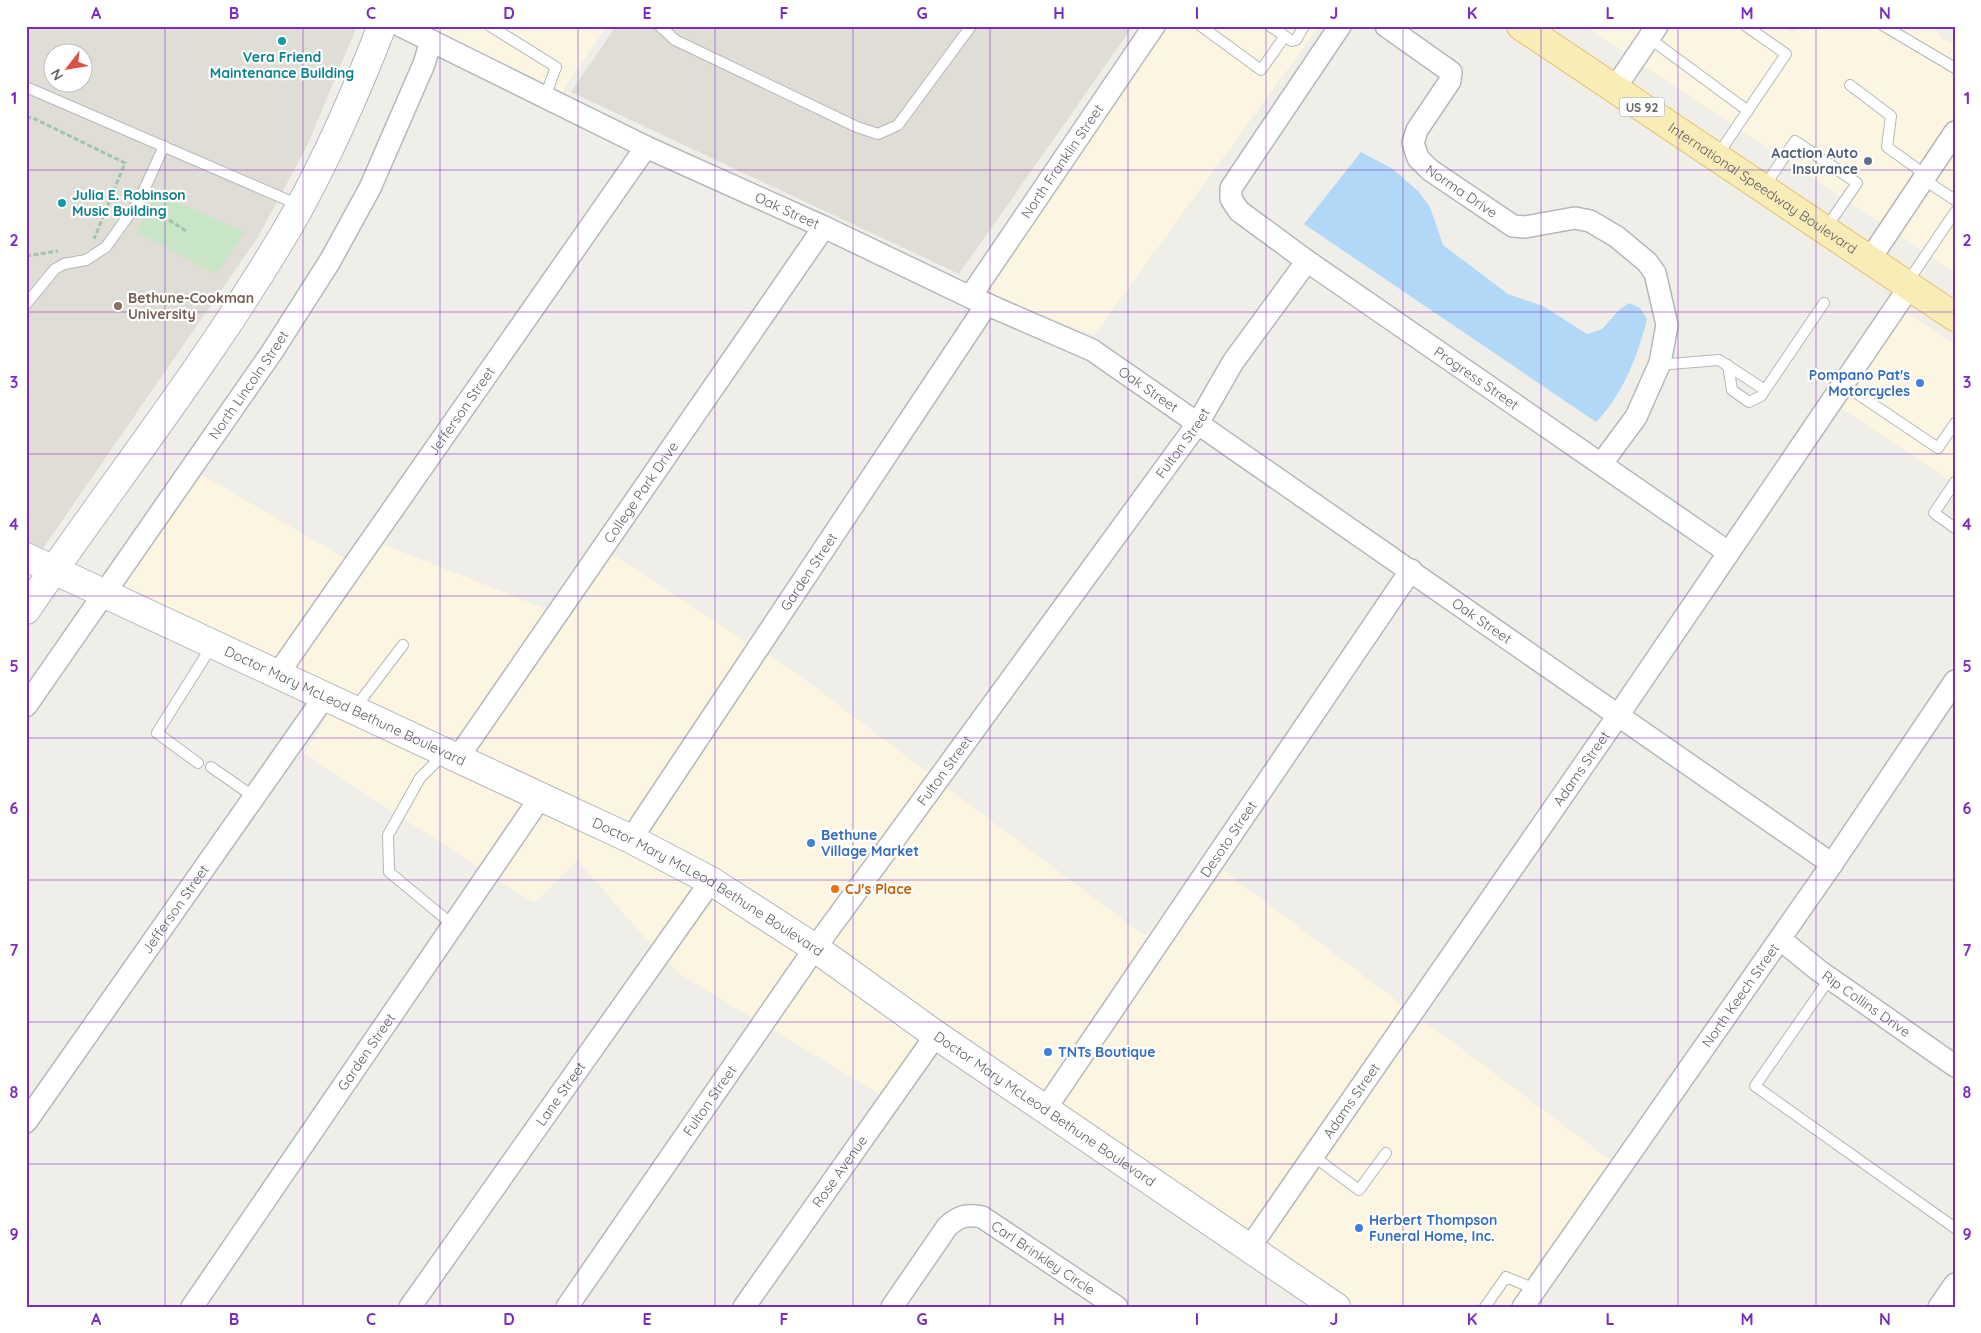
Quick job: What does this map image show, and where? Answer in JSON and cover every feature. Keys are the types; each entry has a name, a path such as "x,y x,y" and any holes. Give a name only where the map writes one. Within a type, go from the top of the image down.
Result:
{"main road":[{"name":"International Speedway Boulevard","path":"1521,26 1955,316"}],"street":[{"path":"26,610 209,351 252,286 300,205 349,110 382,26"},
{"name":"Oak Street","path":"401,26 646,147 824,227 978,300 1092,350 1411,570 1617,717 1832,864"},
{"name":"North Franklin Street","path":"978,300 1154,26"},
{"name":"Progress Street","path":"1340,26 1231,188 1231,199 1239,211 1307,261 1728,552"},
{"name":"Norma Drive","path":"1386,26 1451,72 1450,81 1417,130 1413,143 1418,158 1430,170 1513,226 1525,227 1576,218 1590,221 1617,237 1647,262 1655,274 1667,324 1658,366"},
{"path":"1615,88 1653,32"},
{"name":"North Lincoln Street","path":"26,706 272,352 330,261 370,188 424,64 431,41"},
{"path":"1870,259 1955,132"},
{"name":"Jefferson Street","path":"277,674 646,147"},
{"name":"College Park Drive","path":"451,756 824,227"},
{"name":"Fulton Street","path":"567,1307 815,948 1198,423 1233,362 1307,261"},
{"name":"Adams Street","path":"1250,1247 1617,717 1908,285"},
{"name":"Garden Street","path":"632,839 978,300"},
{"path":"1602,464 1636,417 1658,366"},
{"name":"Doctor Mary McLeod Bethune Boulevard","path":"26,557 540,798 632,839 711,881 815,948 936,1035 1336,1307"},
{"name":"Desoto Street","path":"1046,1108 1411,570"},
{"name":"North Keech Street","path":"1523,1307 1832,864 1955,681"},
{"name":"Jefferson Street","path":"26,1122 325,696"},
{"name":"Garden Street","path":"192,1307 540,798"},
{"name":"Lane Street","path":"410,1307 711,881"},
{"name":"Rip Collins Drive","path":"1780,939 1830,978 1955,1066"},
{"name":"Rose Avenue","path":"744,1307 936,1035"},
{"name":"Carl Brinkley Circle","path":"892,1307 947,1227 955,1219 969,1214 982,1217 1108,1304"},
{"path":"1939,1307 1955,1284"}],"lane":[{"path":"490,26 556,68 545,97"},
{"path":"660,26 675,40 857,127 878,134 898,125 971,26"},
{"path":"1201,26 1261,70 1285,36"},
{"path":"1270,26 1292,41 1296,40 1304,26"},
{"path":"1717,157 1786,54 1746,26"},
{"path":"1884,26 1955,68"},
{"path":"1653,32 1748,111"},
{"path":"1850,85 1891,116 1887,147 1955,200"},
{"path":"26,87 300,205"},
{"path":"1763,188 1795,141 1857,183 1825,229"},
{"path":"26,304 55,268 64,264 86,260 106,246 139,201 164,146"},
{"path":"1908,285 1955,212"},
{"path":"1728,365 1732,390 1749,402 1761,396 1824,303"},
{"path":"1658,366 1719,360 1765,390"},
{"path":"1843,384 1938,448 1955,423"},
{"path":"1955,482 1934,513 1955,528"},
{"path":"198,763 157,732 212,644"},
{"path":"353,709 403,645"},
{"path":"451,756 420,778 388,835 387,856 389,872 453,926"},
{"path":"211,767 254,797"},
{"path":"1830,978 1755,1086 1955,1228"},
{"path":"1313,1156 1359,1190 1386,1153"},
{"path":"1485,1307 1506,1277 1535,1289"}],"path":[{"path":"26,117 33,118 124,163 91,246"},
{"path":"139,201 188,232"},
{"path":"26,256 63,251"}],"shaded area":[{"name":"Bethune-Cookman University","path":"26,26 357,26 307,146 258,237 26,573"},
{"path":"425,26 607,26 564,89 563,95 443,36 443,33"},
{"path":"616,26 1133,26 959,274 571,92"},
{"path":"1165,26 1319,26 1094,335 1016,306 985,292"},
{"path":"1586,26 1646,26 1627,54"},
{"path":"1668,26 1779,26 1793,33 1802,26 1932,26 1942,39 1955,45 1955,116 1882,224 1642,65"},
{"path":"1955,149 1955,273 1897,234"},
{"path":"1904,311 1955,344 1955,484 1839,407"},
{"path":"199,473 346,559 274,662 118,589"},
{"path":"380,543 548,610 454,747 291,670"},
{"path":"610,553 750,644 628,827 471,755"},
{"path":"766,654 795,672 931,775 813,935 645,835"},
{"path":"328,708 526,802 481,869 304,754 328,714 325,712"},
{"path":"945,786 1145,936 1183,889 1044,1095 828,945"},
{"path":"543,810 697,885 653,947 577,860 534,903 496,879"},
{"path":"1220,868 1405,1007 1248,1234 1059,1105"},
{"path":"713,894 801,951 754,1019 681,975 667,960"},
{"path":"817,961 923,1038 882,1096 770,1028"},
{"path":"1420,1018 1613,1162 1512,1307 1354,1307 1263,1244"}],"green space":[{"path":"156,193 245,232 216,274 136,232"}],"water":[{"path":"1361,152 1393,169 1418,191 1430,207 1443,245 1508,294 1543,306 1587,334 1602,329 1619,310 1629,303 1640,308 1647,319 1634,361 1614,400 1596,422 1304,224"}],"place":[{"name":"Vera Friend Maintenance Building","path":"282,41"},
{"name":"Aaction Auto Insurance","path":"1868,161"},
{"name":"Julia E. Robinson Music Building","path":"62,203"},
{"name":"Bethune-Cookman University","path":"118,306"},
{"name":"Pompano Pat's Motorcycles","path":"1920,383"},
{"name":"Bethune Village Market","path":"811,843"},
{"name":"CJ's Place","path":"835,889"},
{"name":"TNTs Boutique","path":"1048,1052"},
{"name":"Herbert Thompson Funeral Home, Inc.","path":"1359,1228"}]}
